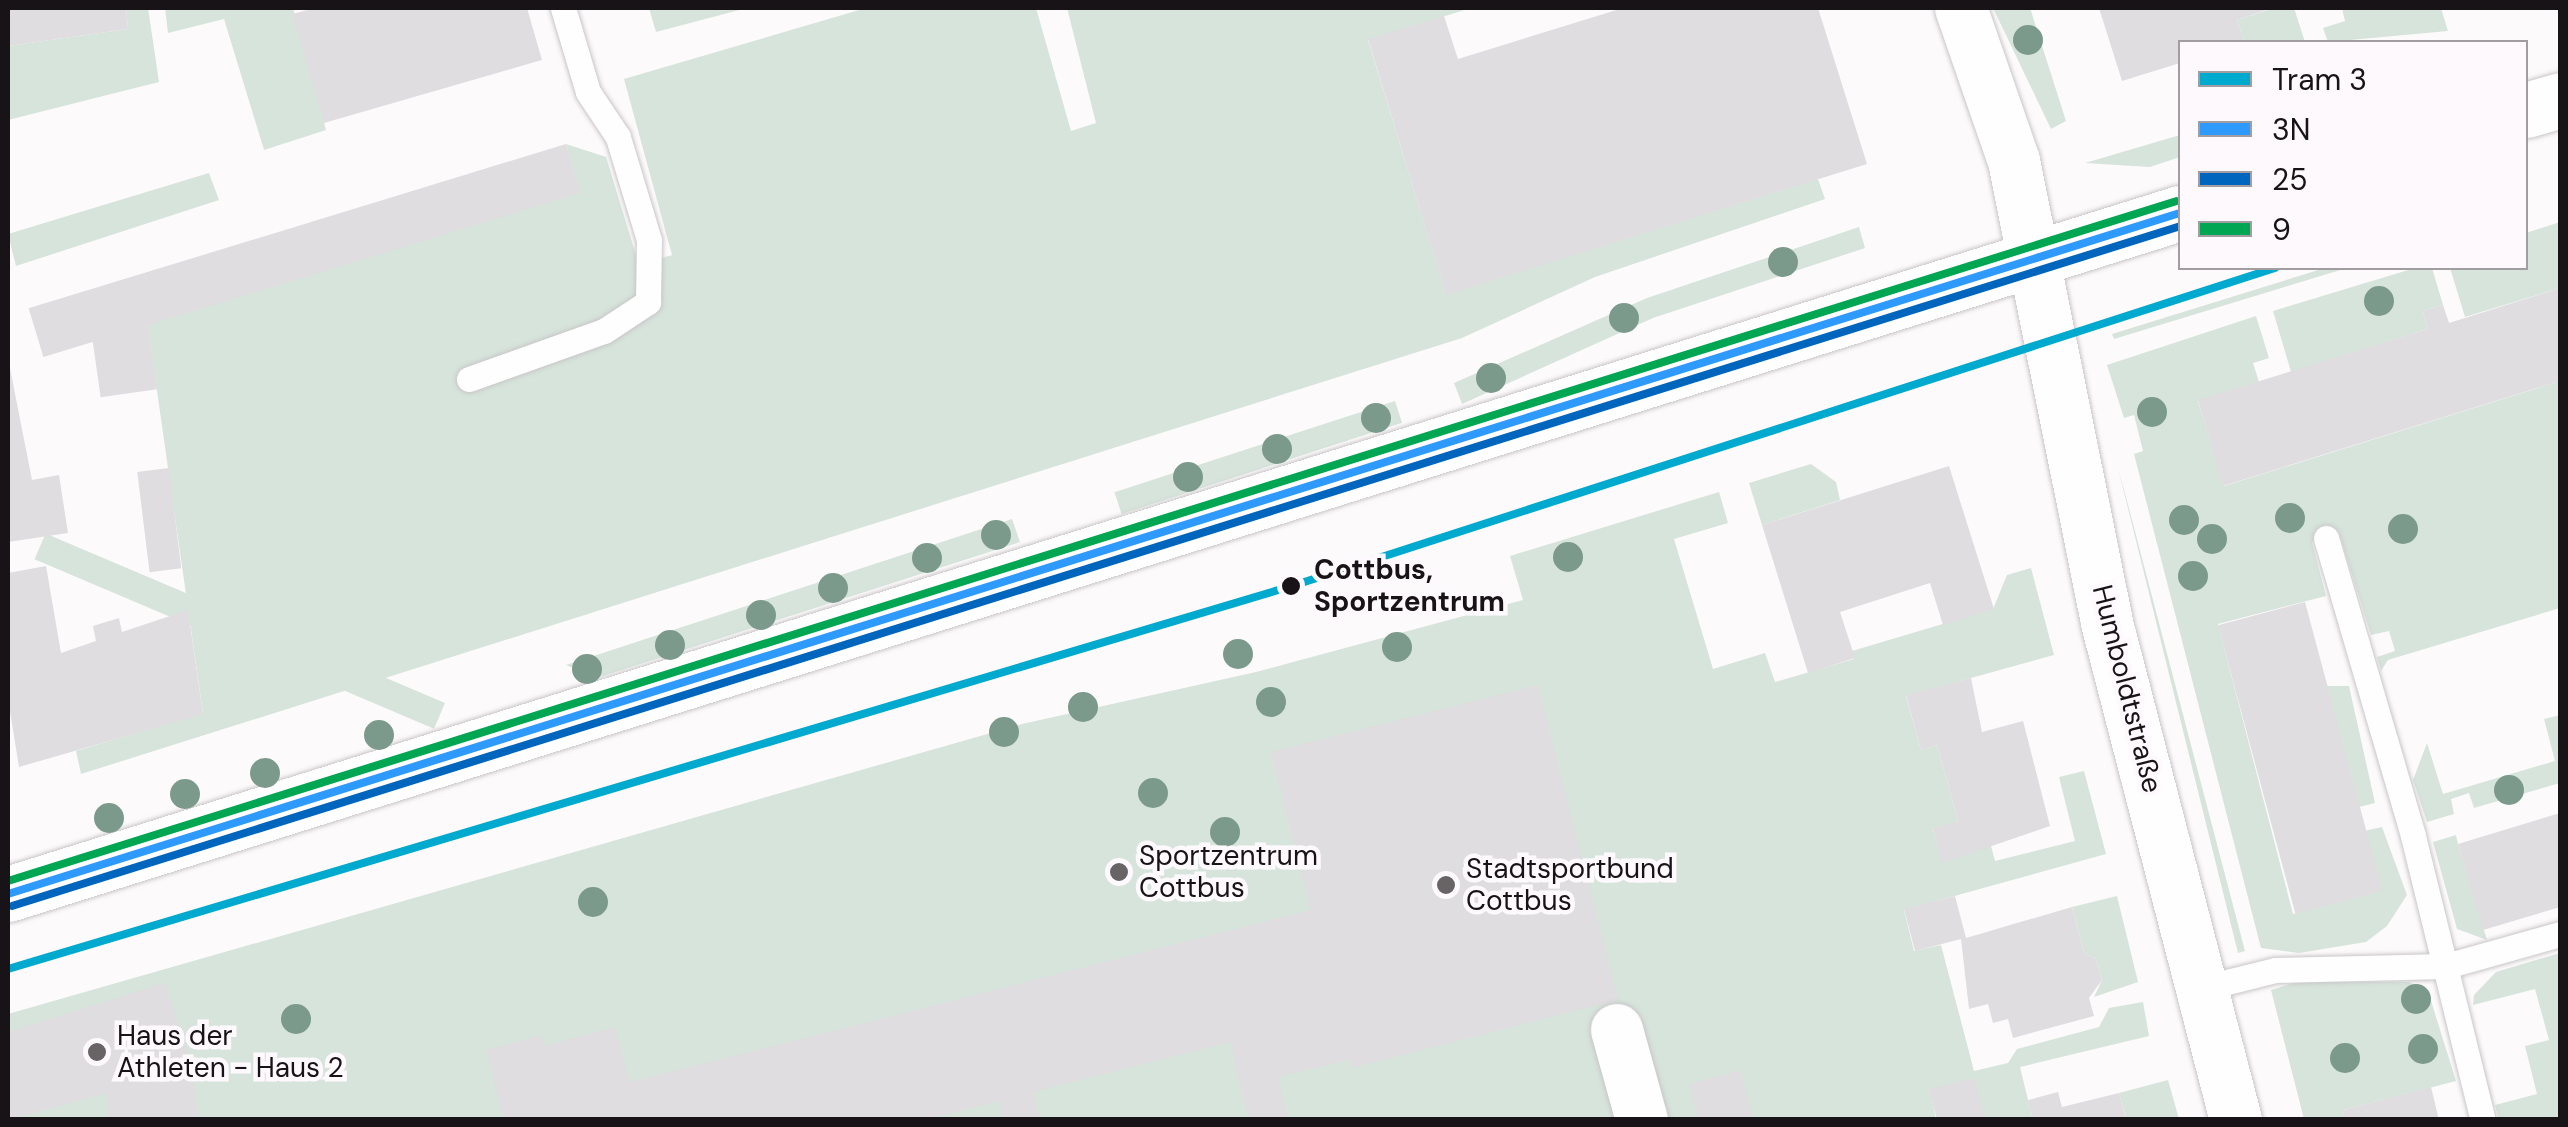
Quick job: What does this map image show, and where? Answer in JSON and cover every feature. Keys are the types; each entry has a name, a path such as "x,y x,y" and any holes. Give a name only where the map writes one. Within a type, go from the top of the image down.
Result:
{"main road":[{"path":"2528,109 2560,100"},
{"path":"8,894 2178,214"}],"street":[{"name":"Humboldtstraße","path":"1961,8 2014,161 2036,256 2051,370 2088,507 2107,622 2236,1120"},
{"path":"1617,1030 1642,1120"}],"lane":[{"path":"468,380 604,330 648,302 649,240 618,137 588,92 563,8"},
{"path":"2326,538 2446,966 2483,1120"},
{"path":"2203,988 2275,970 2446,966 2560,934"}],"shaded area":[{"path":"126,8 148,8 159,82 8,120 8,46 128,29"},
{"path":"165,8 293,8 326,130 264,150 224,19 168,33"},
{"path":"649,8 747,8 656,32"},
{"path":"866,8 1036,8 1071,131 1096,123 1067,8 1471,8 1368,40 1446,294 1818,179 1825,199 1595,277 1462,338 81,774 76,751 203,713 147,321 580,192 566,144 606,157 639,265 672,255 624,79"},
{"path":"1993,8 2030,8 2066,121 2051,129"},
{"path":"2274,8 2294,8 2304,40 2243,40 2237,20"},
{"path":"2342,8 2441,8 2448,31 2327,40 2323,28 2345,21"},
{"path":"2178,136 2178,158 2150,167 2085,163"},
{"path":"209,173 219,200 16,266 8,234"},
{"path":"2560,222 2560,288 2465,317 2451,270 2528,270 2528,232"},
{"path":"1859,227 1865,248 1653,318 1462,404 1454,383 1647,298"},
{"path":"2319,270 2340,270 2114,339 2112,334"},
{"path":"2408,270 2433,270 2443,305 2423,311 2428,329 2291,372 2273,311"},
{"path":"2256,316 2269,358 2253,363 2259,382 2198,401 2224,486 2560,381 2560,608 2388,660 2381,671 2377,657 2395,651 2389,631 2371,635 2339,533 2312,542 2326,596 2218,624 2293,914 2380,891 2364,831 2382,827 2407,895 2387,926 2366,942 2299,953 2261,948 2134,454 2143,451 2134,415 2124,418 2107,365"},
{"path":"1395,401 1402,423 1122,514 1114,492"},
{"path":"1811,464 1836,482 1840,500 1762,525 1749,483"},
{"path":"2118,468 2245,951 2238,953"},
{"name":"Sportzentrum Cottbus","path":"1719,492 1728,523 1674,539 1713,669 1765,653 1775,682 1854,659 1852,651 1993,609 2007,575 2031,568 2054,655 1906,696 1921,750 1937,745 1958,821 1933,829 1943,862 1990,842 1995,861 2075,841 2059,777 2084,771 2106,854 1904,910 1914,951 1941,945 1974,1071 2008,1063 2017,1049 2099,1027 2109,1008 2143,1002 2149,1036 2020,1067 2033,1120 1985,1119 1930,1089 1936,1120 8,1120 8,1014 1022,724 1256,672 1523,600 1510,556"},
{"path":"1012,519 1020,542 597,678 566,665"},
{"path":"46,533 445,703 434,729 35,559"},
{"path":"2327,686 2349,686 2375,803 2359,807"},
{"path":"2560,715 2560,783 2474,808 2469,793 2451,799 2454,814 2427,822 2413,780 2427,743 2443,794 2555,761 2544,719"},
{"path":"2456,835 2487,940 2457,929 2433,842"},
{"path":"2117,896 2138,982 2094,997 2102,980 2096,959 2084,953 2072,907"},
{"path":"2560,953 2560,1119 2499,1119 2495,1105 2537,1094 2525,1046 2549,1040 2535,989 2473,1005 2474,995 2496,972"},
{"path":"2300,981 2409,982 2428,991 2456,1081 2343,1110 2345,1119 2304,1119 2271,990"},
{"path":"2168,1080 2179,1119 2126,1119 2119,1093"}],"building":[{"path":"8,8 126,8 128,29 8,46"},
{"path":"315,8 527,8 542,60 324,123 292,14"},
{"path":"1623,8 1818,8 1867,164 1446,295 1368,39 1444,16 1458,59"},
{"path":"2099,8 2272,8 2237,20 2243,40 2178,40 2178,64 2122,81"},
{"path":"566,144 581,193 43,357 29,308"},
{"path":"2560,288 2560,381 2223,486 2198,400 2428,329 2423,311 2443,305 2449,323"},
{"path":"148,325 157,389 101,397 92,333"},
{"path":"8,358 32,480 59,475 68,533 8,542"},
{"path":"1949,466 1994,609 1943,625 1930,583 1840,612 1855,658 1808,673 1762,525"},
{"path":"169,468 181,568 150,572 137,472"},
{"path":"46,566 61,653 96,641 93,626 119,618 122,632 188,610 203,714 19,767 8,699 8,573"},
{"path":"2305,602 2382,891 2295,914 2218,625"},
{"path":"1971,678 1982,732 2023,721 2050,826 1942,863 1933,828 1958,821 1937,745 1921,750 1906,695"},
{"path":"1538,685 1618,1000 1351,1068 1349,1060 1278,1077 1289,1120 1249,1120 1230,1042 1033,1092 1040,1120 1003,1120 999,1101 924,1120 504,1120 486,1050 541,1035 544,1046 615,1027 630,1082 1311,910 1271,752"},
{"path":"2560,813 2560,907 2483,930 2458,844"},
{"path":"1955,896 1966,938 2072,907 2084,953 2096,959 2102,980 2089,998 2094,1016 2013,1038 2008,1019 1993,1023 1988,1004 1969,1009 1961,939 1915,951 1904,909"},
{"name":"Haus der Athleten - Haus 2","path":"165,983 193,1071 198,1120 107,1120 108,1093 8,1120 8,1032"},
{"path":"1740,1070 1754,1120 1699,1120 1689,1084"},
{"path":"1975,1078 1985,1120 1937,1120 1929,1089"},
{"path":"2431,1087 2439,1120 2345,1120 2343,1110"},
{"path":"2058,1092 2062,1107 2119,1093 2126,1120 2033,1120 2028,1100"}],"tram line":[{"name":"3","path":"8,969 1292,586 2269,270"}],"transit line":[{"name":"9","path":"8,881 2176,201"},
{"name":"3N","path":"8,894 2178,214"},
{"name":"25","path":"12,906 2178,227"}],"place":[{"name":"Cottbus, Sportzentrum","path":"1291,586"},
{"name":"Sportzentrum Cottbus","path":"1119,872"},
{"name":"Stadtsportbund Cottbus","path":"1446,885"},
{"name":"Haus der Athleten - Haus 2","path":"97,1052"}]}
